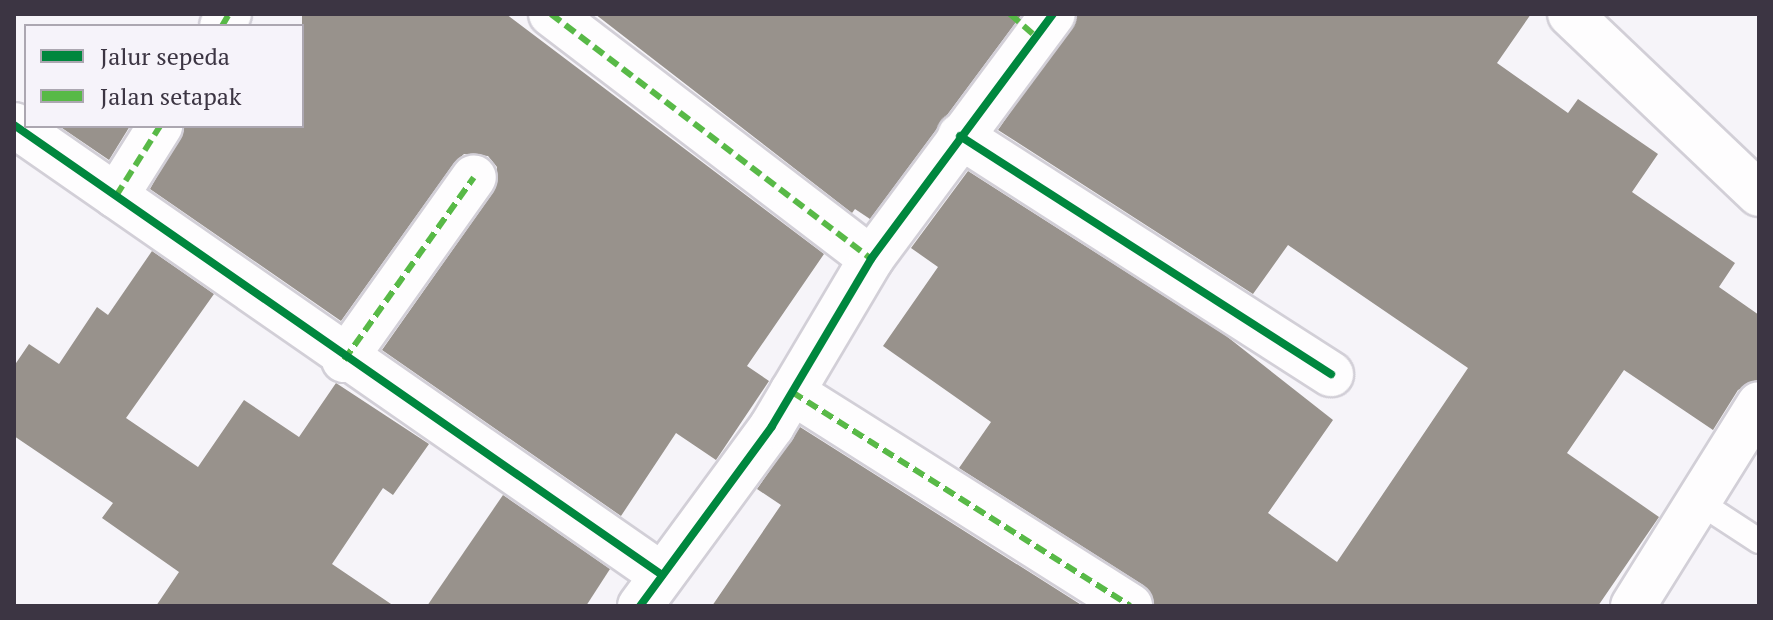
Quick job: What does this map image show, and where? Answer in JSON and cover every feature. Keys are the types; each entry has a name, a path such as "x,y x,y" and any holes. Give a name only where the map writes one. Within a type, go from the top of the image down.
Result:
{"street":[{"path":"551,14 871,259"},
{"path":"1570,14 1759,194"},
{"path":"14,125 344,360 651,591 792,392 871,259 960,136 1033,21"},
{"path":"116,196 159,128"},
{"path":"960,136 1331,374"},
{"path":"344,360 474,177"},
{"path":"792,392 1130,606"},
{"path":"1633,606 1696,500 1759,404"}],"lane":[{"path":"1696,500 1759,541"}],"building":[{"path":"302,14 506,14 824,254 747,366 769,381 716,460 676,433 621,516 382,350 494,191 497,167 488,156 464,154 454,163 341,321 150,189 184,128 304,128"},
{"path":"595,14 1022,14 870,219 855,209 852,213"},
{"path":"1078,14 1531,14 1497,63 1568,113 1578,99 1658,154 1632,192 1735,263 1719,287 1759,315 1759,379 1738,390 1713,430 1624,370 1567,453 1659,517 1598,606 1155,606 1143,585 959,468 991,422 883,346 938,267 911,248 968,171 1225,335 1333,420 1268,513 1337,562 1468,368 1288,245 1253,294 998,130"},
{"path":"62,128 129,128 109,160"},
{"path":"152,251 214,294 126,418 198,467 244,400 299,437 336,383 429,444 393,495 383,488 332,564 394,606 156,606 179,572 102,518 113,503 14,436 14,366 29,344 59,364 97,307 108,315"},
{"path":"800,427 1083,606 712,606 781,505 757,489"},
{"path":"503,495 610,569 586,606 427,606"}],"marked path":[{"path":"223,24 229,14"},
{"path":"551,14 871,259"},
{"path":"1010,14 1035,36"},
{"path":"116,196 159,128"},
{"path":"344,360 474,177"},
{"path":"792,392 1130,606"}],"cycle path":[{"path":"640,606 772,426 871,259 1053,14"},
{"path":"14,125 662,575"},
{"path":"960,136 1331,374"}]}
